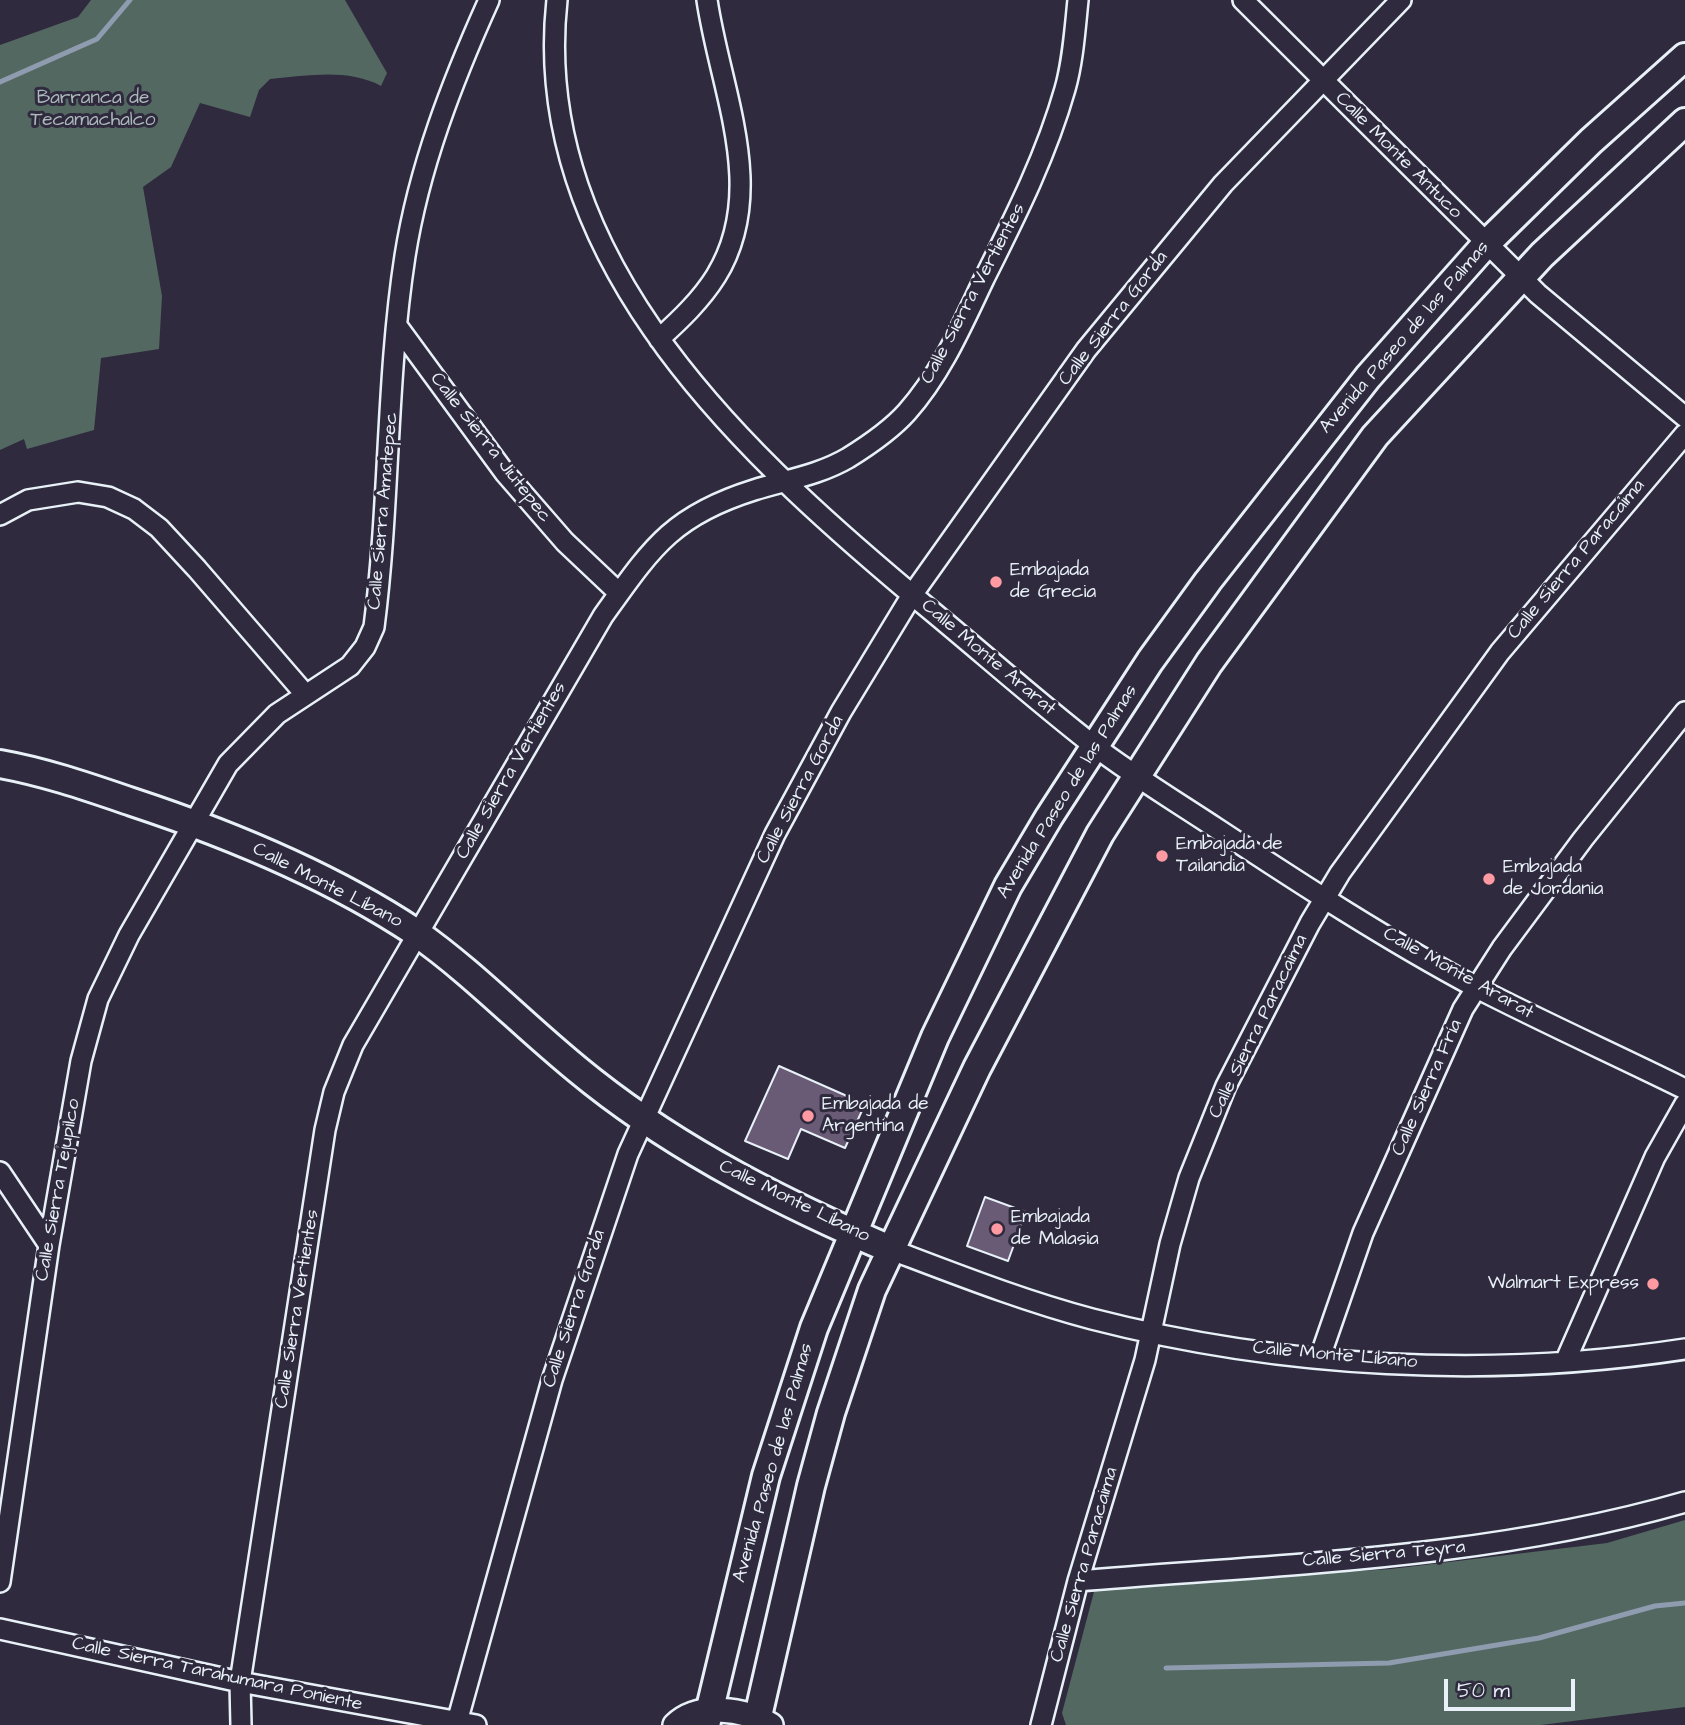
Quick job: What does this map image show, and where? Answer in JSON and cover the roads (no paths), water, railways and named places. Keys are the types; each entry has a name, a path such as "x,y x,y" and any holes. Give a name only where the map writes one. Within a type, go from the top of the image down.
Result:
{"main road":[{"name":"Avenida Paseo de las Palmas","path":"708,1718 787,1406 851,1233 934,1037 1008,886 1094,745 1171,631 1299,461 1421,314 1486,244 1591,141 1685,57"},
{"path":"762,1722 811,1486 831,1412 872,1290 1020,982 1100,834 1209,663 1360,457 1413,392 1521,277 1685,122"},
{"name":"Calle Monte Líbano","path":"0,764 70,781 194,823 287,863 383,913 417,934 594,1084 643,1118 687,1147 800,1209 892,1250"}],"street":[{"name":"Calle Sierra Amatepec","path":"194,823 228,764 250,738 305,694 350,666 365,647 374,626 405,258 421,180 434,137 489,0"},
{"name":"Calle Monte Ararat","path":"557,0 555,52 559,96 578,181 606,253 659,339 690,379 786,483 912,595 1094,745 1138,776 1324,899 1476,987 1685,1088"},
{"path":"659,339 694,307 716,276 730,250 738,216 741,165 707,0"},
{"name":"Calle Sierra Vertientes","path":"241,1725 240,1682 325,1130 334,1092 353,1045 620,593 659,540 709,507 754,490 822,471 876,439 906,413 930,380 1033,179 1066,86 1078,0"},
{"name":"Calle Monte Antuco","path":"1243,0 1486,244 1685,417"},
{"name":"Calle Sierra Gorda","path":"466,1723 552,1380 609,1207 643,1118 775,834 866,668 912,595 1086,350 1223,184 1321,79 1401,0"},
{"name":"Calle Sierra Jiutepec","path":"398,327 505,473 565,542 620,593"},
{"name":"Calle Sierra Paracaima","path":"1041,1725 1078,1581 1152,1332 1170,1244 1189,1178 1226,1086 1324,899 1500,652 1685,434"},
{"path":"0,515 28,500 78,492 108,497 134,509 159,528 197,569 305,694"},
{"name":"Calle Sierra Fría","path":"1320,1357 1363,1233 1459,1018 1476,987 1583,839 1685,712"},
{"name":"Calle Sierra Tejupilco","path":"0,1582 49,1245 81,1061 98,999 129,935 194,823"},
{"path":"1565,1362 1655,1157 1685,1104"},
{"path":"0,1172 49,1245"},
{"name":"Calle Monte Líbano","path":"892,1250 1042,1304 1152,1332 1320,1357 1408,1364 1565,1362 1627,1358 1685,1349"},
{"name":"Calle Sierra Teyra","path":"1078,1581 1398,1556 1493,1544 1625,1519 1685,1502"},
{"name":"Calle Sierra Tarahumara Poniente","path":"0,1629 240,1682 466,1723"},
{"path":"675,1725 691,1714 762,1722"}],"waterway":[{"path":"0,82 97,39 130,0"},
{"path":"1166,1668 1389,1663 1539,1638 1655,1606 1685,1603"}],"place":[{"name":"Embajada de Grecia","path":"996,582"},
{"name":"Embajada de Tailandia","path":"1162,856"},
{"name":"Embajada de Jordania","path":"1489,879"},
{"name":"Embajada de Argentina","path":"808,1116"},
{"name":"Embajada de Malasia","path":"997,1229"},
{"name":"Walmart Express","path":"1653,1284"}],"park label":[{"name":"Barranca de Tecamachalco","path":"93,110"}]}
